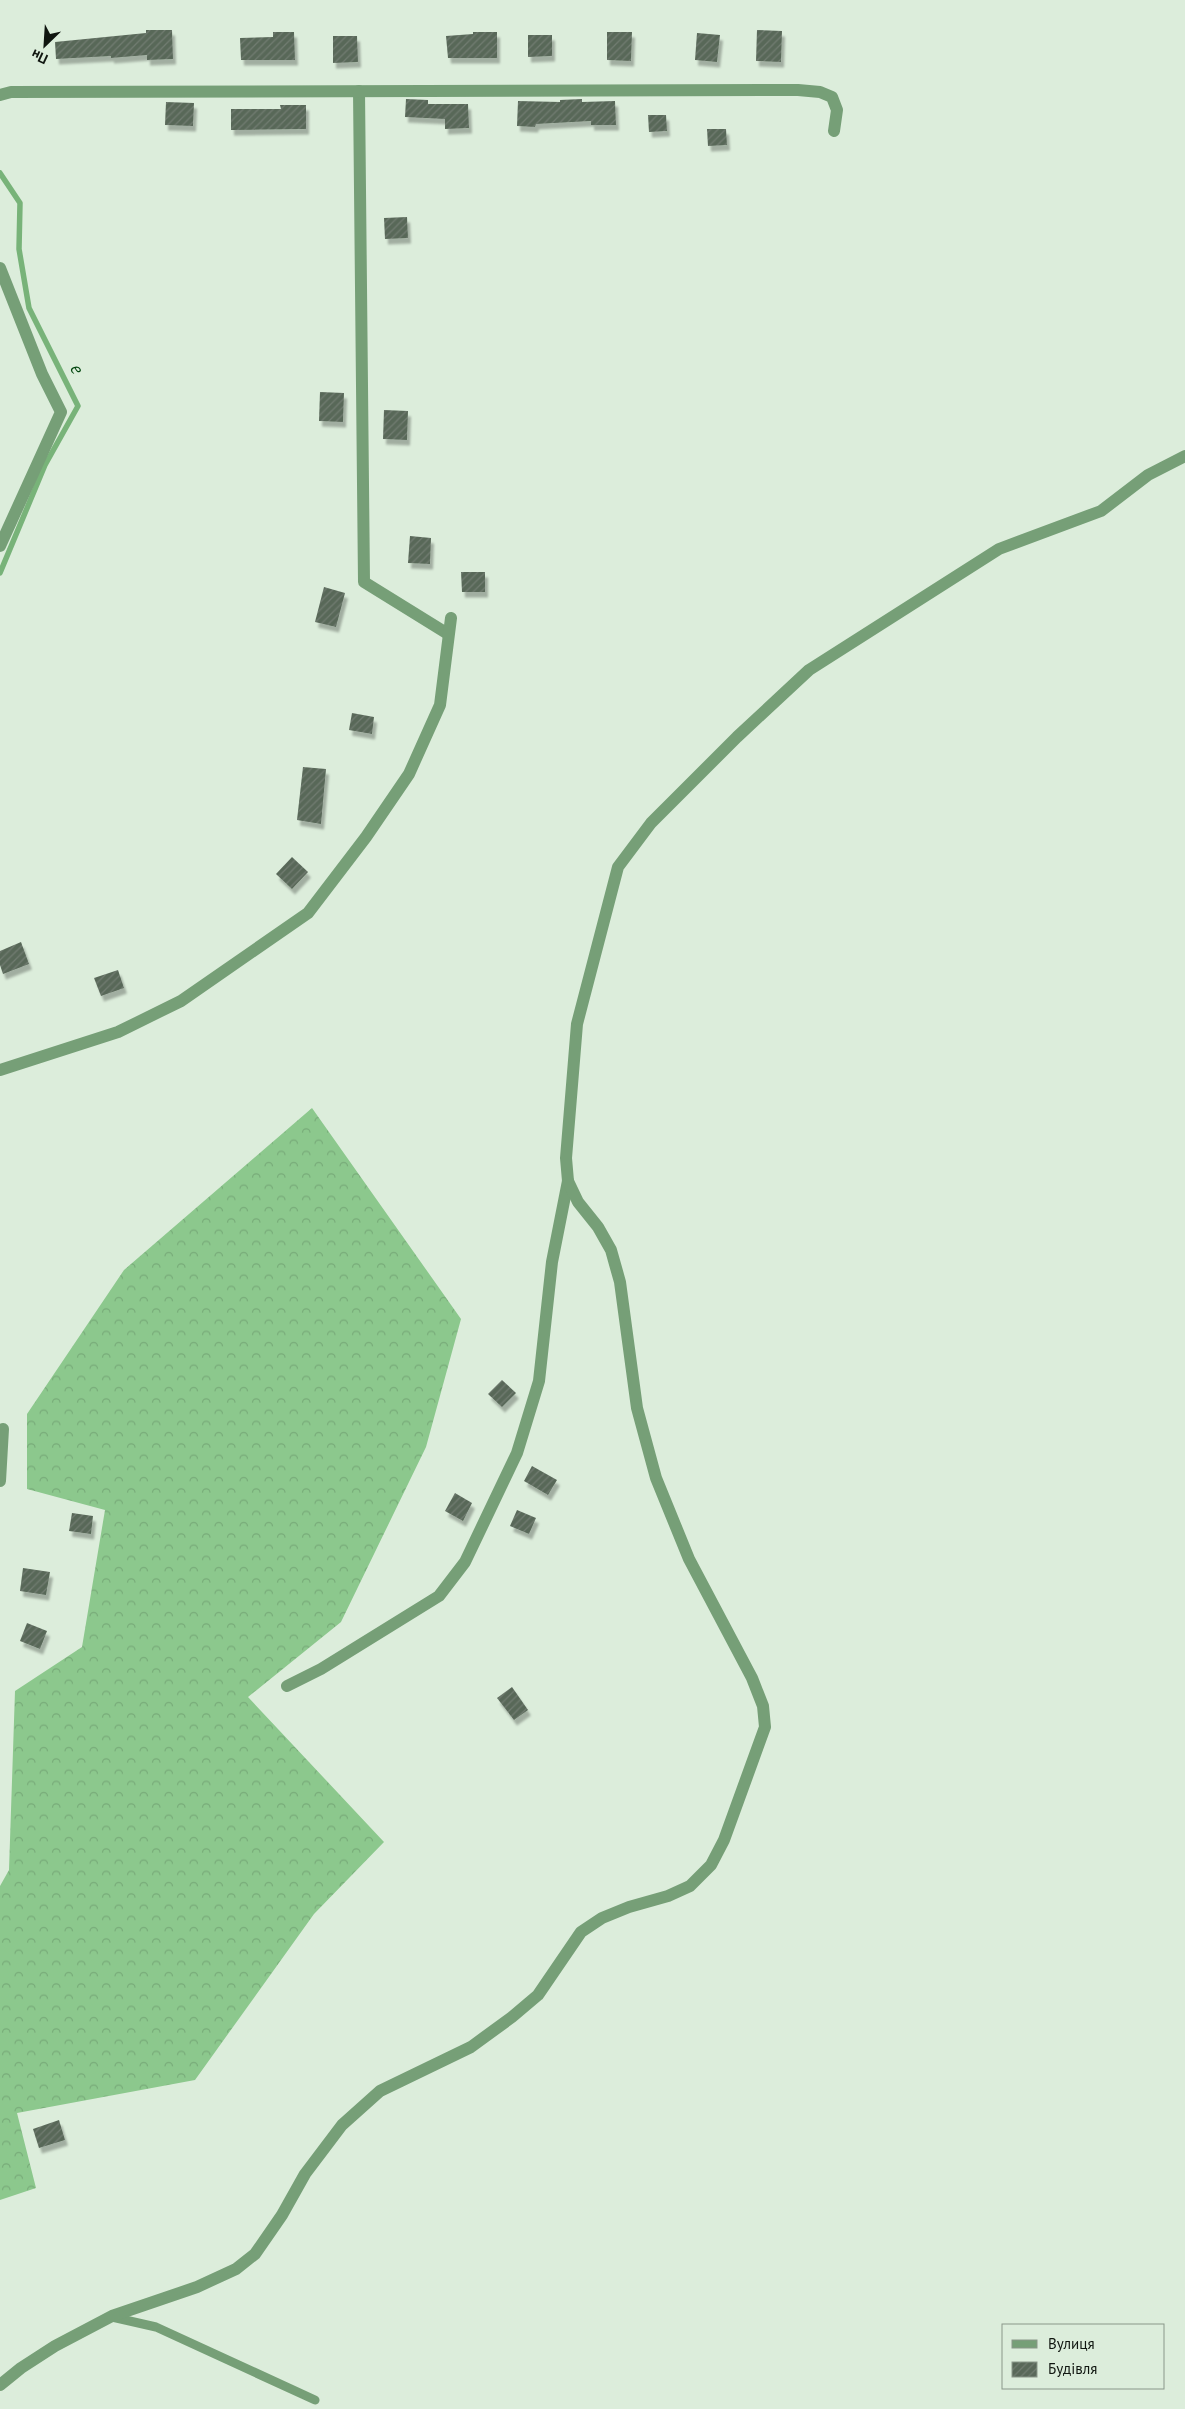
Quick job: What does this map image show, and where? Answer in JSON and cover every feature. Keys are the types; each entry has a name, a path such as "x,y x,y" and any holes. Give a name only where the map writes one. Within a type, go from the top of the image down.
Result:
{"street":[{"path":"0,95 21,92 767,90 820,92 832,97 837,110 834,130"},
{"path":"359,91 364,582 448,634"},
{"path":"0,268 42,374 61,412 0,546"},
{"path":"287,1686 322,1669 439,1596 465,1562 517,1453 539,1381 552,1262 568,1181 566,1158 577,1024 618,867 651,823 737,736 809,670 998,549 1101,511 1148,475 1185,456"},
{"path":"0,1070 118,1032 180,1001 308,912 366,837 409,774 440,705 451,618"},
{"path":"0,2385 54,2346 112,2316 197,2287 236,2269 255,2254 282,2215 305,2174 342,2125 380,2091 471,2047 485,2037 538,1995 581,1932 602,1918 668,1896 690,1886 711,1865 724,1840 765,1727 763,1706 752,1678 690,1559 656,1478 637,1408 620,1282 611,1250 598,1227 578,1202 568,1181"},
{"path":"0,1481 3,1429"}],"lane":[{"path":"112,2316 156,2327 315,2400"}],"green space":[{"path":"312,1108 461,1319 426,1447 341,1622 248,1697 384,1842 314,1914 195,2080 17,2113 36,2188 0,2200 0,1886 9,1870 15,1691 82,1647 105,1510 27,1489 27,1414 124,1270"}],"building":[{"path":"146,30 172,30 173,59 147,60 147,55 56,59 55,42 146,33"},
{"path":"757,30 782,31 781,62 756,61"},
{"path":"273,32 294,32 295,60 241,60 240,38 273,37"},
{"path":"473,32 497,32 497,58 448,58 446,36 473,34"},
{"path":"607,32 632,32 631,61 607,60"},
{"path":"697,33 720,35 717,62 695,60"},
{"path":"528,35 552,35 552,56 528,57"},
{"path":"333,36 357,36 358,62 333,63"},
{"path":"406,99 428,100 428,104 468,104 469,128 445,129 445,119 405,117"},
{"path":"582,99 582,102 615,101 616,125 591,125 591,121 536,124 535,127 517,126 518,101 560,102 560,100"},
{"path":"166,102 194,103 193,126 165,125"},
{"path":"280,105 306,105 306,129 231,130 231,109 281,109"},
{"path":"648,115 666,115 667,131 649,132"},
{"path":"707,129 726,129 727,145 708,146"},
{"path":"407,217 408,238 385,239 384,218"},
{"path":"320,392 344,393 343,422 319,421"},
{"path":"384,410 408,411 407,440 383,439"},
{"path":"410,536 431,538 430,564 408,563"},
{"path":"461,572 485,572 485,592 462,592"},
{"path":"324,587 345,593 336,627 315,622"},
{"path":"352,713 374,717 372,734 349,730"},
{"path":"303,767 326,769 321,824 297,820"},
{"path":"292,857 308,872 292,889 276,874"},
{"path":"21,942 29,964 3,974 0,965 0,951"},
{"path":"118,970 124,988 101,996 94,978"},
{"path":"502,1380 516,1393 502,1407 488,1394"},
{"path":"532,1466 557,1480 548,1495 524,1481"},
{"path":"455,1493 472,1503 463,1521 445,1511"},
{"path":"517,1510 536,1518 529,1534 510,1526"},
{"path":"72,1513 93,1516 91,1534 69,1531"},
{"path":"23,1568 50,1572 46,1595 20,1591"},
{"path":"27,1623 47,1631 40,1649 20,1641"},
{"path":"512,1687 528,1710 514,1720 497,1698"},
{"path":"59,2120 65,2140 39,2148 33,2129"}],"waterway":[{"name":"e","path":"0,173 20,203 19,249 29,308 78,406 45,465 0,573"}]}
